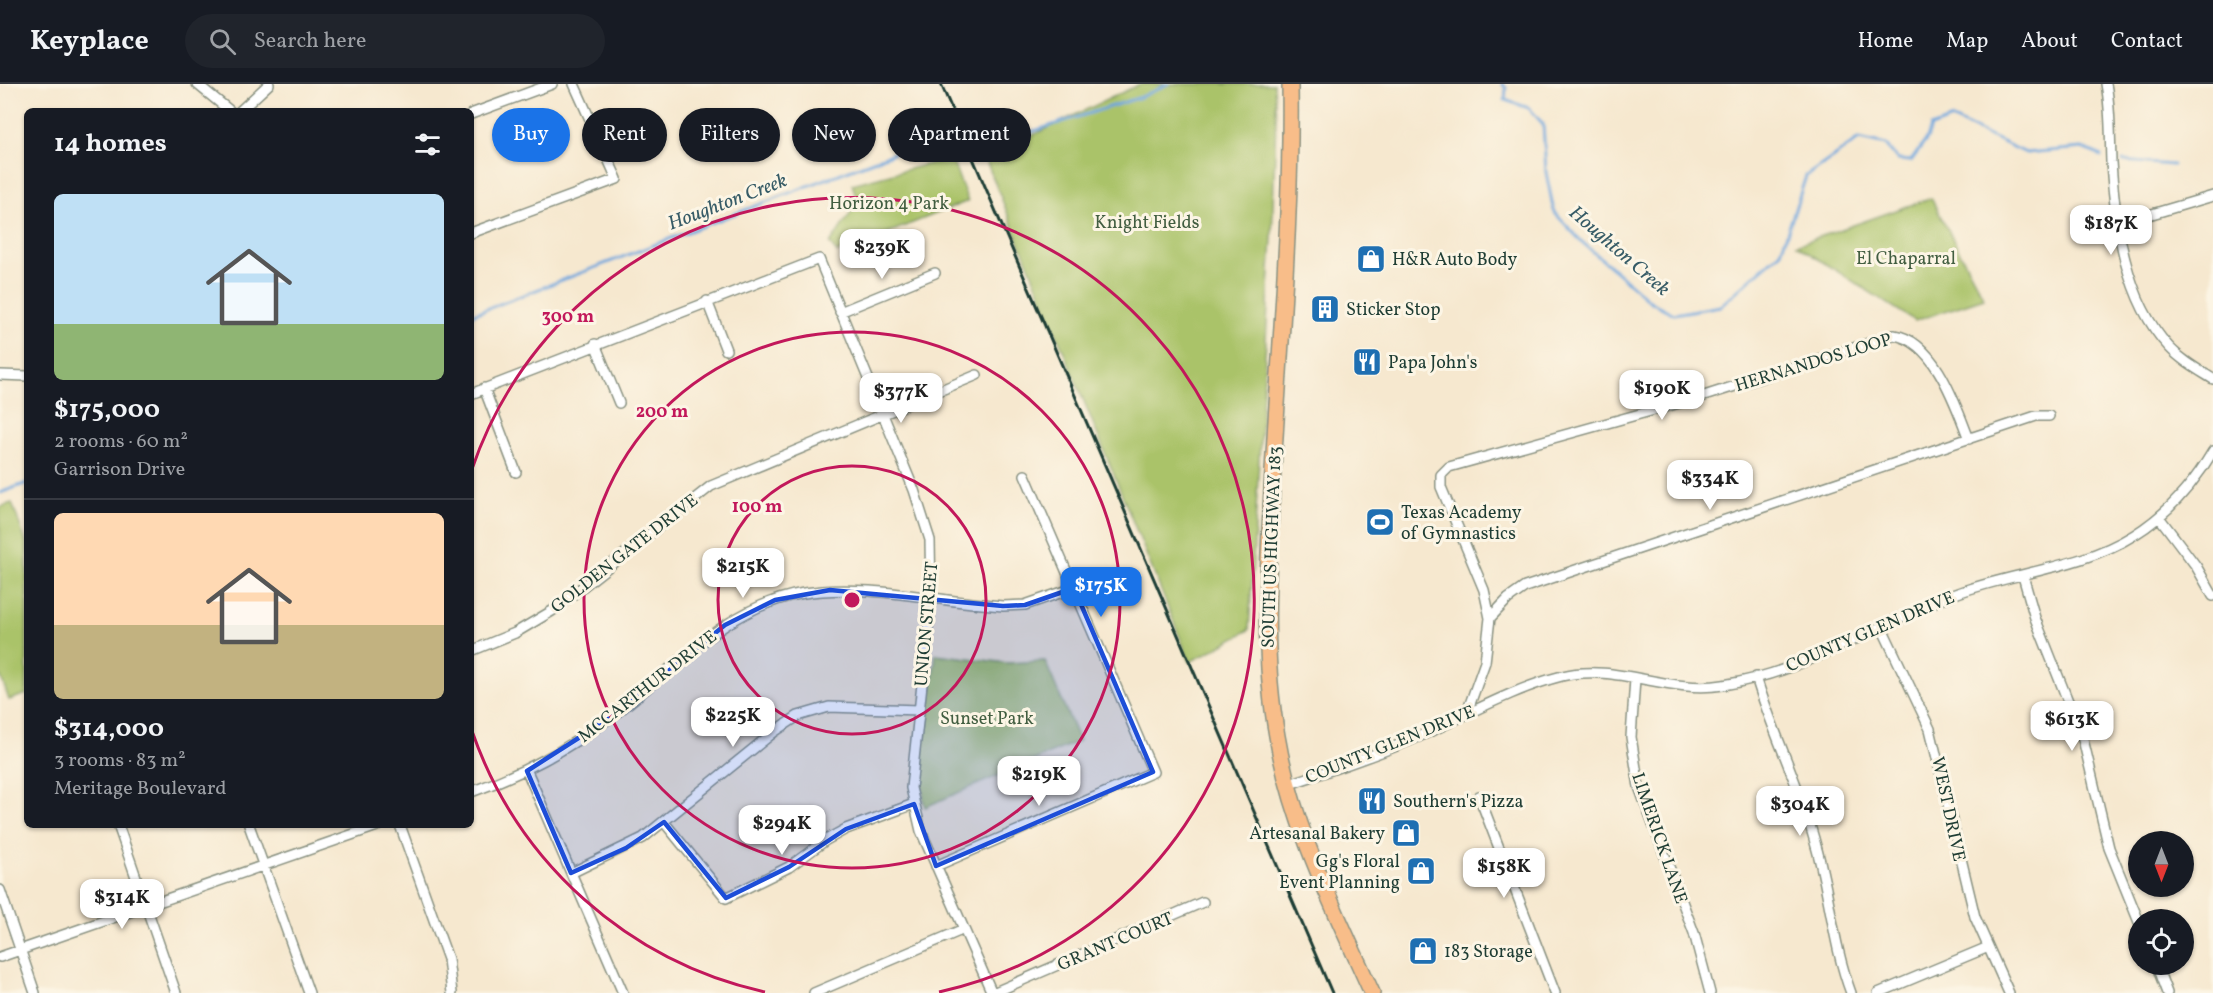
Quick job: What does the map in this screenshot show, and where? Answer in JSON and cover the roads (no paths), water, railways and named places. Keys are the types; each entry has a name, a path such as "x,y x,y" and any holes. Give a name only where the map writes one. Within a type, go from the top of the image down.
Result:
{"main road":[{"name":"SOUTH US HIGHWAY 183","path":"1290,84 1286,228 1266,631 1268,673 1287,785 1302,830 1372,993"}],"street":[{"path":"197,84 227,108"},
{"path":"243,108 269,84"},
{"path":"474,113 552,84"},
{"path":"474,232 617,179 574,84"},
{"path":"2106,84 2118,224 2134,286 2154,328 2178,355 2213,379"},
{"path":"2118,224 2213,196"},
{"name":"UNION STREET","path":"707,301 819,259 921,508 930,540 931,599 912,764 914,804 921,831 992,993"},
{"path":"840,312 935,273"},
{"path":"474,393 707,301 726,350"},
{"name":"HERNANDOS LOOP","path":"1466,715 1485,662 1490,618 1484,590 1441,487 1441,475 1449,467 1701,397 1894,335 1914,343 1939,372 1948,386 1969,439"},
{"path":"595,344 619,403"},
{"path":"0,375 24,376"},
{"name":"GOLDEN GATE DRIVE","path":"474,650 515,633 552,611 711,486 977,375"},
{"path":"484,388 516,472"},
{"path":"1490,618 1508,598 1534,583 2036,416 2049,416"},
{"name":"COUNTY GLEN DRIVE","path":"1287,785 1373,755 1521,690 1564,675 1602,673 1705,687 1722,686 1756,677 1839,647 1956,593 2023,576 2119,543 2159,518 2195,479 2213,451"},
{"path":"936,866 1153,772 1025,474"},
{"path":"2159,518 2196,566 2213,596"},
{"path":"2023,576 2035,618 2083,739 2109,848 2134,909"},
{"name":"MCCARTHUR DRIVE","path":"474,791 549,760 613,716 725,625 757,607 802,593 830,590 1003,606 1034,602 1074,588"},
{"name":"WEST DRIVE","path":"1882,628 1930,729 1942,771 1964,879 1986,948 2009,993"},
{"path":"1756,677 1769,720 1807,814 1817,847 1839,955 1851,993"},
{"name":"LIMERICK LANE","path":"1635,679 1631,737 1639,787 1694,933 1710,993"},
{"path":"571,873 626,848 664,822 774,732 798,716 829,707 918,710"},
{"path":"527,771 623,993"},
{"path":"1479,796 1555,993"},
{"path":"664,822 726,898 789,867 826,840 846,829 914,804"},
{"path":"119,828 176,993"},
{"path":"250,828 309,993"},
{"path":"0,957 89,928 371,828"},
{"path":"401,828 448,959 452,993"},
{"path":"0,890 35,993"},
{"name":"GRANT COURT","path":"992,993 1203,902"},
{"path":"814,993 964,929"},
{"path":"1878,993 1986,948"},
{"path":"2160,975 2167,993"}],"waterway":[{"name":"Houghton Creek","path":"474,314 899,151 944,150 961,154 1141,97 1168,84"},
{"name":"Houghton Creek","path":"1502,84 1506,88 1505,100 1529,108 1543,124 1546,172 1554,212 1582,242 1651,302 1674,314 1720,306 1781,252 1806,176 1859,139 1886,145 1898,160 1911,161 1927,139 1931,127 1953,119 2026,153 2082,148 2102,156"},
{"path":"2123,161 2173,165"},
{"name":"Houghton Creek","path":"0,493 24,484"}],"railway":[{"path":"941,84 1332,993"}],"place":[{"name":"H&R Auto Body","path":"1371,259"},
{"name":"Sticker Stop","path":"1325,309"},
{"name":"Papa John's","path":"1367,362"},
{"name":"Texas Academy of Gymnastics","path":"1380,522"},
{"name":"Southern's Pizza","path":"1372,801"},
{"name":"Artesanal Bakery","path":"1406,833"},
{"name":"Gg's Floral Event Planning","path":"1421,871"},
{"name":"183 Storage","path":"1423,951"}],"park label":[{"name":"Horizon 4 Park","path":"889,203"},
{"name":"Knight Fields","path":"1147,222"},
{"name":"El Chaparral","path":"1906,258"},
{"name":"Sunset Park","path":"987,718"}]}
